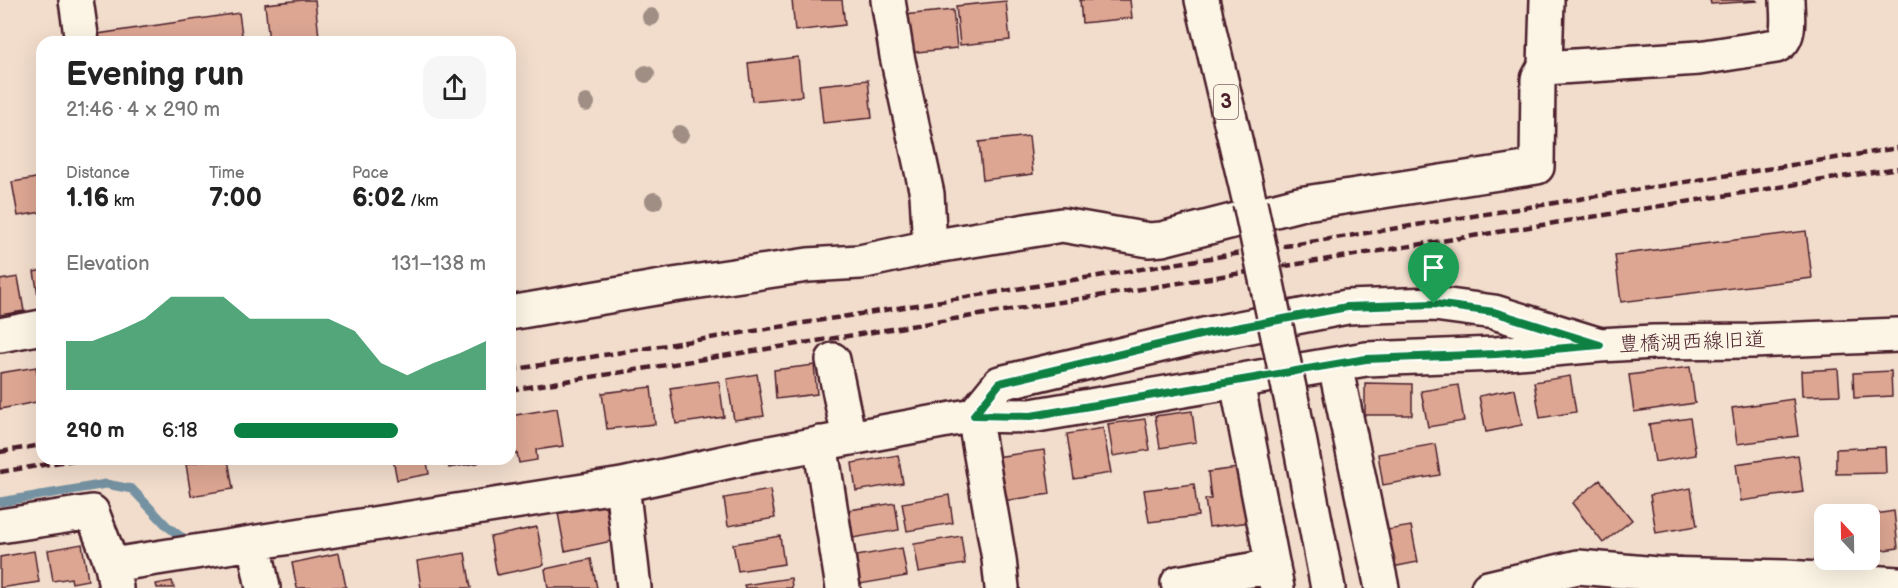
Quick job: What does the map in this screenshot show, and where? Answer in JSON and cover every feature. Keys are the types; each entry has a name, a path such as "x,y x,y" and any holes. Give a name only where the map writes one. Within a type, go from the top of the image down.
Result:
{"street":[{"path":"76,0 81,36"},
{"path":"888,0 897,56 927,194 930,247"},
{"name":"3","path":"1202,0 1250,203 1328,588"},
{"path":"516,312 808,265 860,262 930,247 1062,225 1149,240 1162,239 1299,204 1537,167 1538,79 1544,68 1547,0"},
{"path":"1544,68 1699,58 1776,46 1783,43 1786,36 1786,0"},
{"name":"豊橋湖西線旧道","path":"974,415 1000,383 1204,334 1347,307 1434,304 1494,312 1600,345 1898,335"},
{"path":"0,335 36,328"},
{"path":"0,526 92,512 114,577 254,543 621,485 834,440 974,415 1031,416 1366,359 1496,354 1600,345"},
{"path":"833,360 834,440 843,588"},
{"path":"1335,365 1382,588"},
{"path":"1178,583 1275,577 1237,382"},
{"path":"974,415 1002,588"},
{"path":"621,485 634,588"},
{"path":"254,543 263,588"},
{"path":"1488,588 1578,567 1656,581 1898,584"}],"building":[{"path":"315,0 319,36 268,36 265,4"},
{"path":"792,0 842,0 845,25 795,31"},
{"path":"1080,0 1130,0 1132,18 1082,23"},
{"path":"1710,0 1756,0 1757,1 1711,4"},
{"path":"1006,1 1010,40 960,45 956,6"},
{"path":"953,10 957,48 907,53 903,15"},
{"path":"239,13 242,36 91,36"},
{"path":"798,57 802,96 752,101 748,63"},
{"path":"868,80 872,118 823,123 819,85"},
{"path":"1029,136 1033,174 983,180 979,142"},
{"path":"36,178 36,213 18,216 12,182"},
{"path":"1806,231 1812,278 1621,302 1615,255"},
{"path":"18,277 24,311 0,315 0,280"},
{"path":"814,365 817,394 776,399 774,370"},
{"path":"36,367 36,402 0,409 0,373"},
{"path":"1690,367 1695,403 1634,412 1629,375"},
{"path":"1838,369 1840,395 1802,396 1801,371"},
{"path":"1891,371 1892,396 1854,398 1853,373"},
{"path":"757,374 764,416 734,420 727,379"},
{"path":"1570,376 1576,412 1540,418 1534,382"},
{"path":"719,381 724,417 676,424 670,388"},
{"path":"1365,383 1412,384 1412,415 1365,415"},
{"path":"1458,385 1464,421 1428,427 1421,391"},
{"path":"651,387 655,424 607,429 602,393"},
{"path":"1515,389 1522,425 1486,432 1479,396"},
{"path":"1793,399 1798,436 1737,444 1732,408"},
{"path":"557,408 563,446 536,450 537,460 519,463 516,453 516,415"},
{"path":"1192,411 1196,442 1160,448 1155,416"},
{"path":"1690,418 1696,455 1655,462 1649,424"},
{"path":"1145,419 1150,450 1113,456 1108,424"},
{"path":"1103,428 1111,473 1074,479 1067,434"},
{"path":"1435,444 1440,475 1383,485 1378,454"},
{"path":"1885,447 1886,473 1836,474 1836,449"},
{"path":"1044,450 1050,494 1003,501 996,457"},
{"path":"898,455 903,483 856,491 852,463"},
{"path":"1798,455 1803,492 1741,501 1736,464"},
{"path":"186,465 229,465 233,489 191,496"},
{"path":"394,465 428,465 429,474 397,480"},
{"path":"448,465 466,465 449,468"},
{"path":"1245,467 1251,522 1209,527 1205,499 1211,499 1208,472"},
{"path":"1600,480 1632,520 1603,543 1572,503"},
{"path":"1194,484 1198,516 1149,522 1144,490"},
{"path":"1691,488 1697,526 1656,533 1650,495"},
{"path":"770,490 775,518 728,526 724,498"},
{"path":"949,495 953,523 907,531 902,503"},
{"path":"605,503 612,541 565,551 558,513"},
{"path":"895,503 899,530 853,538 849,510"},
{"path":"1894,511 1898,548 1880,550 1880,513"},
{"path":"1411,526 1418,562 1382,569 1375,532"},
{"path":"537,527 544,565 497,575 490,537"},
{"path":"780,536 784,564 738,571 733,544"},
{"path":"961,536 965,564 919,572 914,544"},
{"path":"82,544 88,580 72,583 71,578 53,581 48,550"},
{"path":"902,548 907,576 860,584 856,556"},
{"path":"34,551 39,582 0,588 0,557"},
{"path":"339,553 346,587 297,588 292,563"},
{"path":"465,553 471,588 421,588 417,561"},
{"path":"591,559 597,588 548,588 545,569"},
{"path":"791,578 792,588 745,588 744,585"},
{"path":"172,581 174,588 157,588 156,584"}],"waterway":[{"path":"0,502 106,484 132,489 167,526 193,542"}],"railway":[{"path":"516,369 1898,148"},
{"path":"516,389 1898,168"},
{"path":"0,452 36,446"},
{"path":"0,472 43,465"}],"route":[{"path":"1434,304 1494,312 1600,345 1496,354 1366,359 1031,416 974,415 1000,383 1204,334 1347,307 1434,304"}]}
